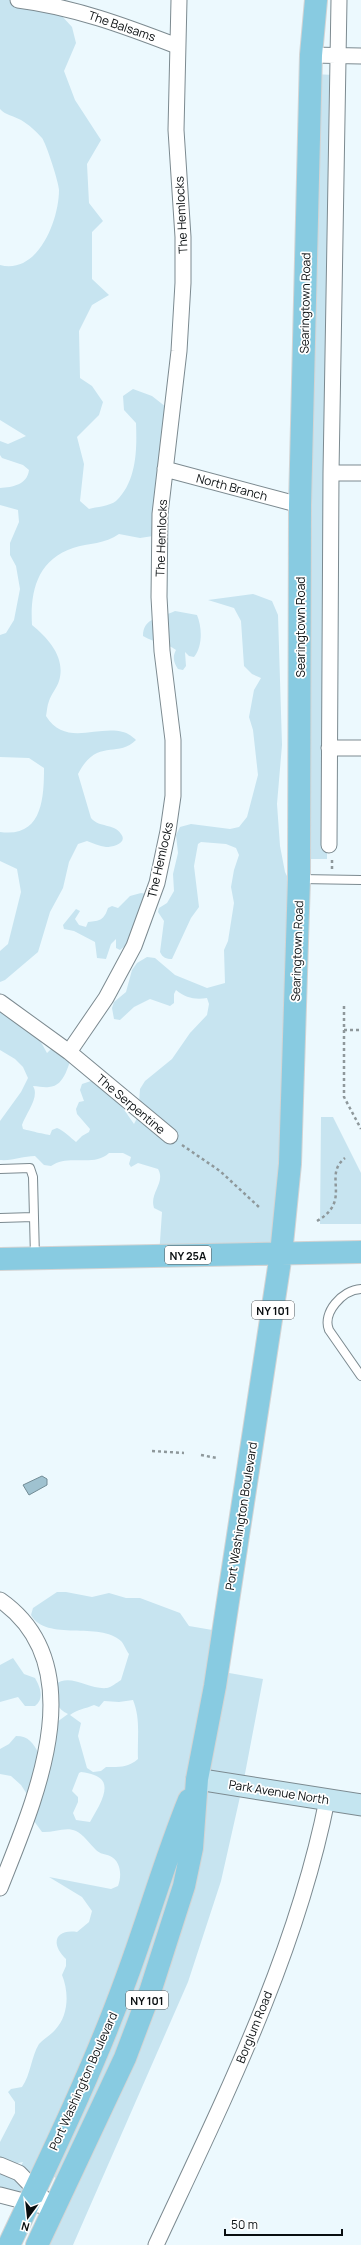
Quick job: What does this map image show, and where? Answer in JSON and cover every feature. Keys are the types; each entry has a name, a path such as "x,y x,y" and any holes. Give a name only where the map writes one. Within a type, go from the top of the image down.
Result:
{"main road":[{"name":"Searingtown Road","path":"281,1254 290,1156 299,879 300,505 311,55 316,0"},
{"name":"NY 25A","path":"0,1259 361,1252"},
{"name":"Port Washington Boulevard","path":"37,2245 125,2058 157,1973 184,1886 192,1848 197,1779 216,1679 281,1254"},
{"name":"Port Washington Boulevard","path":"9,2245 107,2028 129,1971 171,1844 197,1779"}],"street":[{"name":"The Balsams","path":"18,0 68,9 105,19 177,46"},
{"name":"The Hemlocks","path":"69,1052 106,998 134,946 157,883 168,831 172,796 173,740 162,651 159,597 160,514 179,351 183,283 183,237 176,130 179,0"},
{"path":"331,848 329,748 331,473 339,0"},
{"path":"311,55 361,56"},
{"name":"North Branch","path":"165,469 300,505"},
{"path":"331,473 361,472"},
{"path":"329,748 361,748"},
{"name":"The Serpentine","path":"0,1002 69,1052 170,1136"},
{"path":"0,1600 16,1612 29,1629 38,1646 49,1678 52,1711 46,1756 35,1797 5,1861 0,1888"},
{"name":"Park Avenue North","path":"197,1779 361,1805"},
{"name":"Borglum Road","path":"156,2245 236,2074 278,1967 303,1899 319,1843 328,1800"},
{"path":"0,2165 19,2173 32,2196"},
{"path":"0,2195 32,2196 54,2208"}],"lane":[{"path":"299,879 361,880"},
{"path":"0,1169 30,1168 33,1177 35,1258"},
{"path":"0,1218 33,1217"},
{"path":"359,1290 330,1310 326,1324 361,1376"}],"path":[{"path":"331,848 332,880"},
{"path":"344,1006 344,1097 361,1129"},
{"path":"344,1030 361,1030"},
{"name":"The Serpentine","path":"170,1136 220,1171 260,1208"},
{"path":"317,1221 335,1204 337,1193 336,1172 339,1164 345,1158"},
{"path":"152,1451 184,1453"},
{"path":"201,1455 217,1458"}],"shaded area":[{"path":"0,0 32,0 61,15 72,27 76,43 64,71 75,100 101,140 87,164 89,203 103,221 92,232 92,279 109,295 92,305 79,331 80,378 92,386 103,402 99,415 77,437 84,464 80,501 89,509 107,505 116,501 123,493 132,474 136,454 136,423 124,410 123,396 133,389 152,396 166,407 153,536 140,538 119,534 108,540 79,546 61,553 51,560 44,569 38,579 32,601 32,625 50,643 58,657 61,673 57,686 50,698 46,716 62,731 72,733 103,731 123,732 132,736 136,740 122,748 107,750 92,756 85,763 78,774 91,818 98,823 114,828 121,834 123,840 119,844 109,847 87,841 78,844 69,862 63,888 50,912 38,952 5,980 0,982 0,951 8,944 21,892 17,869 0,861 0,832 14,832 25,829 32,823 38,814 41,803 44,768 29,758 0,757 0,635 6,633 14,620 20,589 16,566 10,555 10,543 19,522 18,510 0,505 0,488 19,484 28,475 29,470 23,465 2,458 0,455 0,441 8,444 26,436 0,420 0,265 13,266 25,262 35,254 44,242 50,230 55,216 59,190 52,163 42,138 24,122 4,113 0,109"},
{"path":"312,74 335,75 327,859 300,859"},
{"path":"253,594 272,601 278,615 282,745 277,804 280,846 285,872 291,884 281,1254 159,1256 162,1212 154,1208 153,1203 160,1179 158,1169 138,1163 131,1167 129,1164 131,1157 123,1153 109,1153 96,1160 73,1160 58,1162 51,1166 44,1165 35,1156 0,1160 0,1121 21,1092 28,1078 23,1067 15,1059 0,1050 0,1011 38,1037 47,1053 54,1046 74,1051 66,1073 59,1083 55,1086 47,1087 33,1086 35,1090 34,1100 22,1125 23,1129 50,1135 52,1130 57,1128 76,1142 89,1132 90,1129 77,1114 76,1109 79,1102 84,1101 80,1090 82,1084 94,1080 118,1101 134,1124 138,1116 140,1089 145,1081 172,1059 190,1033 207,1015 209,1004 207,998 191,998 176,990 174,994 174,1003 170,1006 150,999 134,1007 120,1020 114,1019 112,1008 114,1002 126,992 132,970 137,963 147,957 155,958 175,975 207,988 225,983 224,950 228,941 234,903 231,887 234,870 239,855 236,848 226,844 201,842 198,844 194,866 199,907 191,918 172,959 165,958 160,952 164,921 158,912 159,908 167,903 174,891 173,874 178,853 176,835 180,827 191,824 230,829 239,827 247,817 258,775 253,730 249,717 254,690 261,678 252,674 244,666 241,621 234,608 208,600"},
{"path":"175,611 197,615 200,625 201,636 197,653 194,657 189,656 185,652 186,666 183,670 178,669 175,662 174,655 176,650 168,645 143,636 146,625 149,622"},
{"path":"141,893 148,894 151,906 151,923 143,933 120,950 116,948 116,939 111,944 106,959 97,958 95,942 74,931 64,929 63,925 76,909 80,911 75,919 79,925 86,927 88,922 101,919 105,915 108,908 112,906 118,908 130,896"},
{"path":"321,1117 333,1117 361,1173 361,1224 320,1224"},
{"path":"42,1476 47,1479 47,1485 29,1495 23,1485"},
{"path":"57,1592 66,1592 92,1597 109,1593 126,1598 140,1598 180,1613 189,1626 224,1632 218,1671 263,1679 244,1779 221,1881 188,1982 73,2245 41,2245 169,1947 199,1772 29,2203 0,2195 0,2165 17,2173 23,2162 13,2164 0,2160 0,2142 15,2113 15,2102 8,2092 11,2089 22,2087 27,2077 36,2049 39,2044 60,2024 65,2010 67,1996 62,1975 66,1966 66,1959 58,1948 57,1939 64,1933 77,1932 89,1922 92,1911 82,1897 49,1877 111,1889 118,1886 120,1878 120,1869 114,1858 98,1851 79,1832 64,1829 42,1832 34,1821 34,1805 21,1785 11,1776 0,1774 0,1749 9,1744 16,1736 20,1736 30,1741 39,1754 46,1730 68,1714 60,1709 56,1702 55,1685 66,1680 100,1688 112,1686 121,1680 129,1654 121,1641 112,1635 100,1632 48,1628 38,1623 31,1615 33,1608","holes":["133,1700 138,1722 138,1759 127,1765 119,1767 106,1767 101,1771 93,1772 87,1768 78,1736 81,1723 70,1715 94,1705 99,1707 104,1701 119,1702","79,1773 89,1773 100,1778 104,1786 104,1792 99,1806 90,1822 76,1820 73,1813 78,1802 78,1797 72,1791"]},
{"path":"13,1658 24,1674 35,1678 39,1685 41,1696 40,1700 35,1706 25,1706 18,1697 0,1702 0,1665"},
{"path":"185,1811 181,1868 131,2019 60,2180 50,2175"}]}
